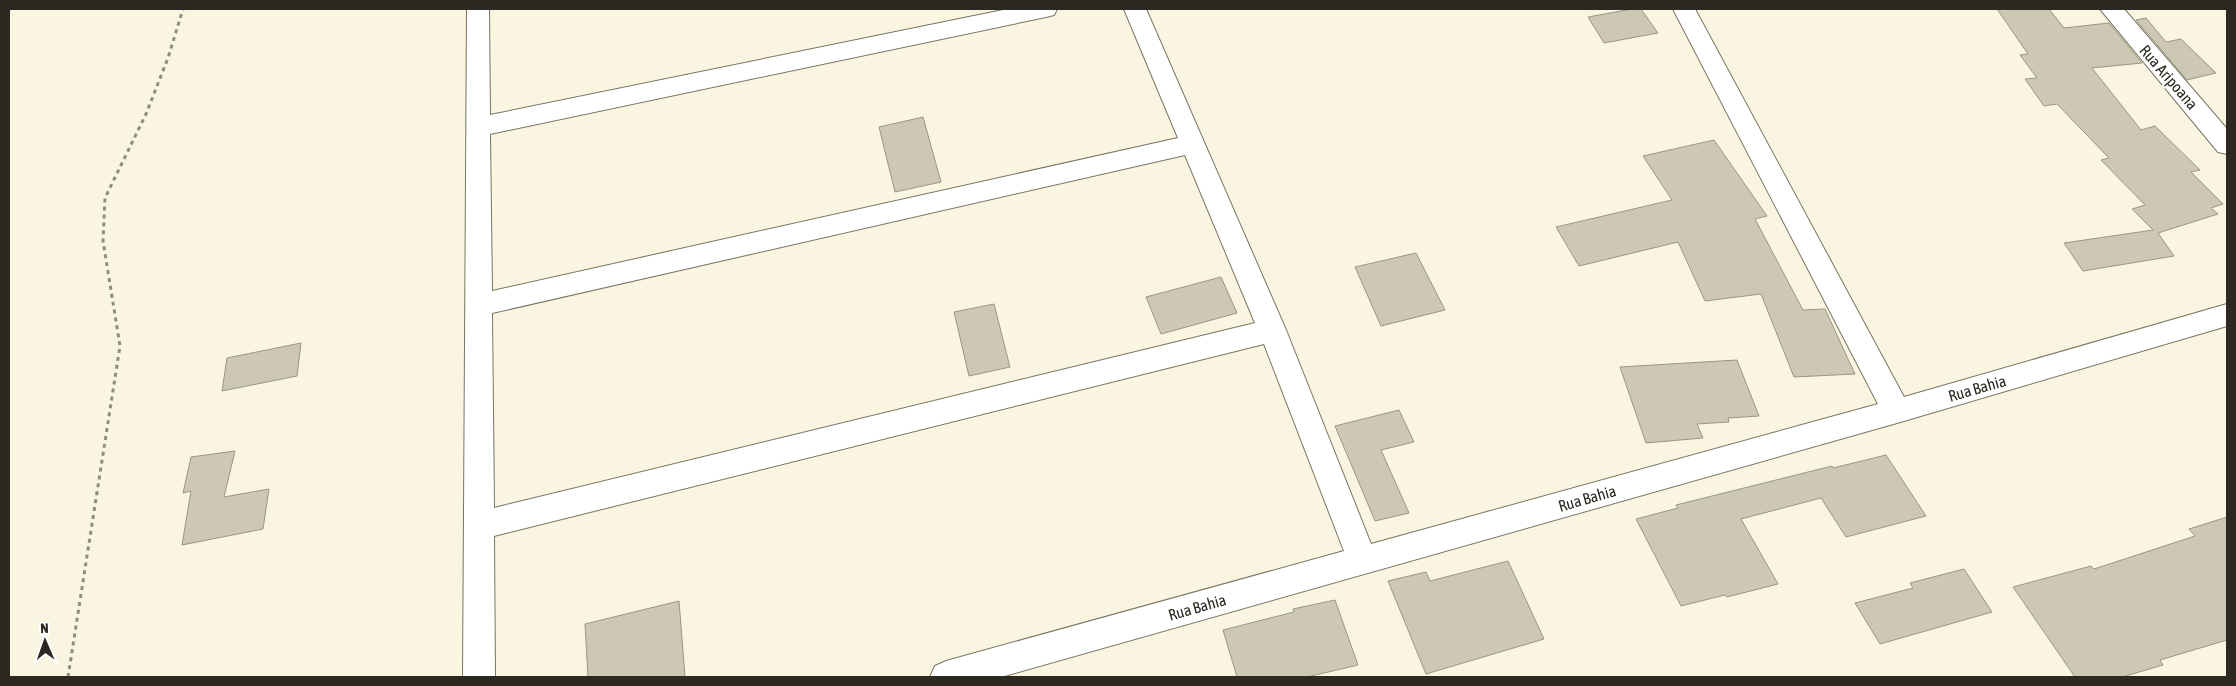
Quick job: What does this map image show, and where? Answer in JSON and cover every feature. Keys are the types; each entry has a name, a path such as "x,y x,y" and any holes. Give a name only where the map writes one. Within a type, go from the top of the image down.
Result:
{"street":[{"path":"478,9 479,677"},
{"path":"478,127 1046,9"},
{"path":"1135,9 1272,330 1363,561"},
{"path":"1684,9 1897,411"},
{"name":"Rua Aripoana","path":"2111,9 2227,144"},
{"path":"479,304 1192,144"},
{"name":"Rua Bahia","path":"957,676 1897,411 2227,315"},
{"path":"479,526 1272,330"}],"path":[{"path":"68,677 120,346 114,293 103,241 106,198 146,114 168,58 183,9"}],"building":[{"path":"1641,9 1658,33 1604,43 1588,17"},
{"path":"1997,9 2049,9 2064,28 2109,23 2142,63 2092,68 2141,130 2155,126 2200,170 2191,172 2223,204 2211,208 2218,214 2158,233 2174,256 2083,271 2064,243 2153,230 2132,209 2145,205 2101,160 2109,158 2057,104 2044,106 2025,79 2037,78 2020,55 2028,54"},
{"path":"2146,18 2166,42 2181,39 2216,73 2187,80 2136,20"},
{"path":"923,117 941,182 895,192 879,127"},
{"path":"1714,140 1767,216 1755,219 1803,310 1825,309 1855,374 1794,377 1761,294 1705,301 1678,242 1579,266 1556,227 1672,200 1643,156"},
{"path":"1416,253 1445,310 1381,326 1355,267"},
{"path":"1221,277 1237,313 1161,334 1146,297"},
{"path":"994,304 1010,367 969,376 954,312"},
{"path":"301,343 297,376 222,391 227,358"},
{"path":"1737,360 1759,416 1728,418 1729,422 1697,424 1703,438 1646,443 1620,367"},
{"path":"1399,410 1414,442 1381,450 1409,513 1375,521 1335,426"},
{"path":"235,451 224,497 269,489 263,529 182,545 191,491 183,493 191,457"},
{"path":"1886,455 1926,516 1846,537 1821,498 1741,519 1778,584 1681,606 1636,519 1678,508 1676,505 1832,466 1833,468"},
{"path":"2227,517 2227,640 2160,660 2163,665 2122,677 2075,677 2013,587 2091,566 2094,569 2195,536 2189,529"},
{"path":"1508,561 1544,639 1426,674 1388,581 1426,572 1430,581"},
{"path":"1964,569 1992,612 1880,644 1855,603 1913,588 1910,583"},
{"path":"1335,600 1358,665 1307,677 1237,677 1223,630 1294,612 1293,609"},
{"path":"679,601 685,677 588,677 585,624"}]}
